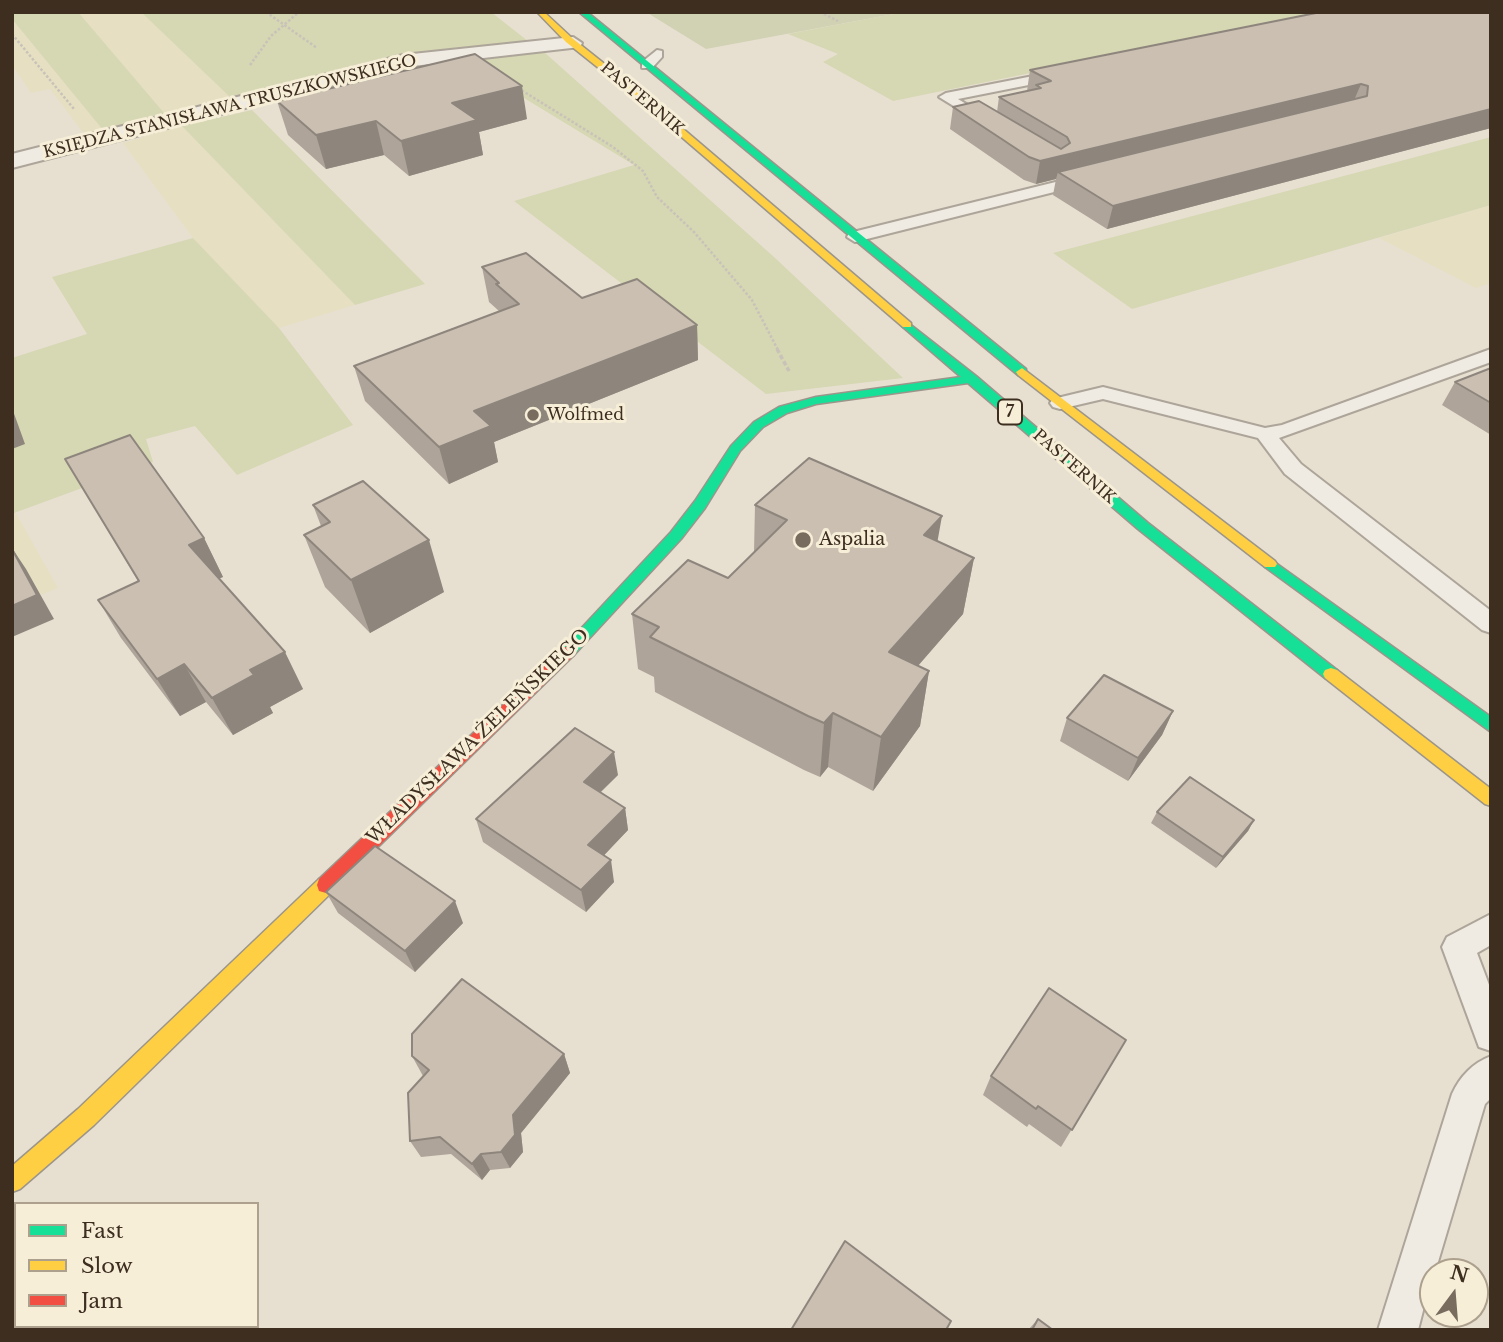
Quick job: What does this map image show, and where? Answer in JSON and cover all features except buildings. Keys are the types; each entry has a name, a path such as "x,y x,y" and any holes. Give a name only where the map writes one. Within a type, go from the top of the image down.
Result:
{"main road":[{"name":"PASTERNIK","path":"540,12 573,43 1143,526 1491,799"},
{"name":"PASTERNIK","path":"582,12 652,60 855,237 1060,403 1292,582 1491,726"},
{"name":"WŁADYSŁAWA ŻELEŃSKIEGO","path":"12,1181 96,1107 617,604 693,515 732,450 749,431 772,415 806,402 972,379"}],"street":[{"name":"KSIĘDZA STANISŁAWA TRUSZKOWSKIEGO","path":"12,161 431,56 545,48 573,43"}],"lane":[{"path":"1001,131 946,97 1081,70"},
{"path":"855,237 1111,173"},
{"path":"1060,403 1103,393 1265,434 1287,430 1491,355"},
{"path":"1265,434 1293,469 1491,624"},
{"path":"1491,929 1458,947 1491,1035"},
{"path":"1398,1330 1470,1094 1491,1073"}],"path":[{"path":"266,12 355,73"},
{"path":"232,104 257,52 299,12"},
{"path":"820,12 838,21"},
{"path":"12,34 98,139"},
{"path":"470,52 514,86 613,146 643,171 657,197 694,232 752,300 806,402"}],"shaded area":[{"path":"78,12 141,12 231,98 165,114"},
{"path":"12,19 103,130 85,135 50,89 31,93 12,65"},
{"path":"182,126 355,305 279,328 193,238 123,143"},
{"path":"1491,205 1491,283 1476,288 1379,238"},
{"path":"12,506 58,588 12,607"}],"green space":[{"path":"12,12 78,12 165,114 103,130 12,19"},
{"path":"141,12 491,12 533,45 399,57 231,98"},
{"path":"646,12 904,12 706,49"},
{"path":"904,12 1330,12 893,101 823,62 838,54 788,34"},
{"path":"544,52 774,257 903,378 766,394 514,201 634,165 461,56"},
{"path":"252,110 425,284 355,305 182,126"},
{"path":"1491,137 1491,205 1132,309 1053,253"},
{"path":"193,238 279,328 353,425 237,475 195,426 146,439 153,462 14,513 12,358 87,334 52,277"}],"traffic: fast":[{"path":"582,12 1022,372"},
{"path":"907,325 1143,526 1331,674"},
{"path":"568,652 676,535 700,504 735,448 758,425 783,410 816,400 972,379"},
{"path":"1270,564 1491,726"}],"traffic: slow":[{"path":"540,12 569,40 638,95 907,325"},
{"path":"1022,372 1270,564"},
{"path":"1331,674 1491,799"},
{"path":"12,1181 86,1117 326,885"}],"traffic: jam":[{"path":"326,885 568,652"}],"place":[{"name":"Wolfmed","path":"533,415"},
{"name":"Aspalia","path":"803,540"}]}
